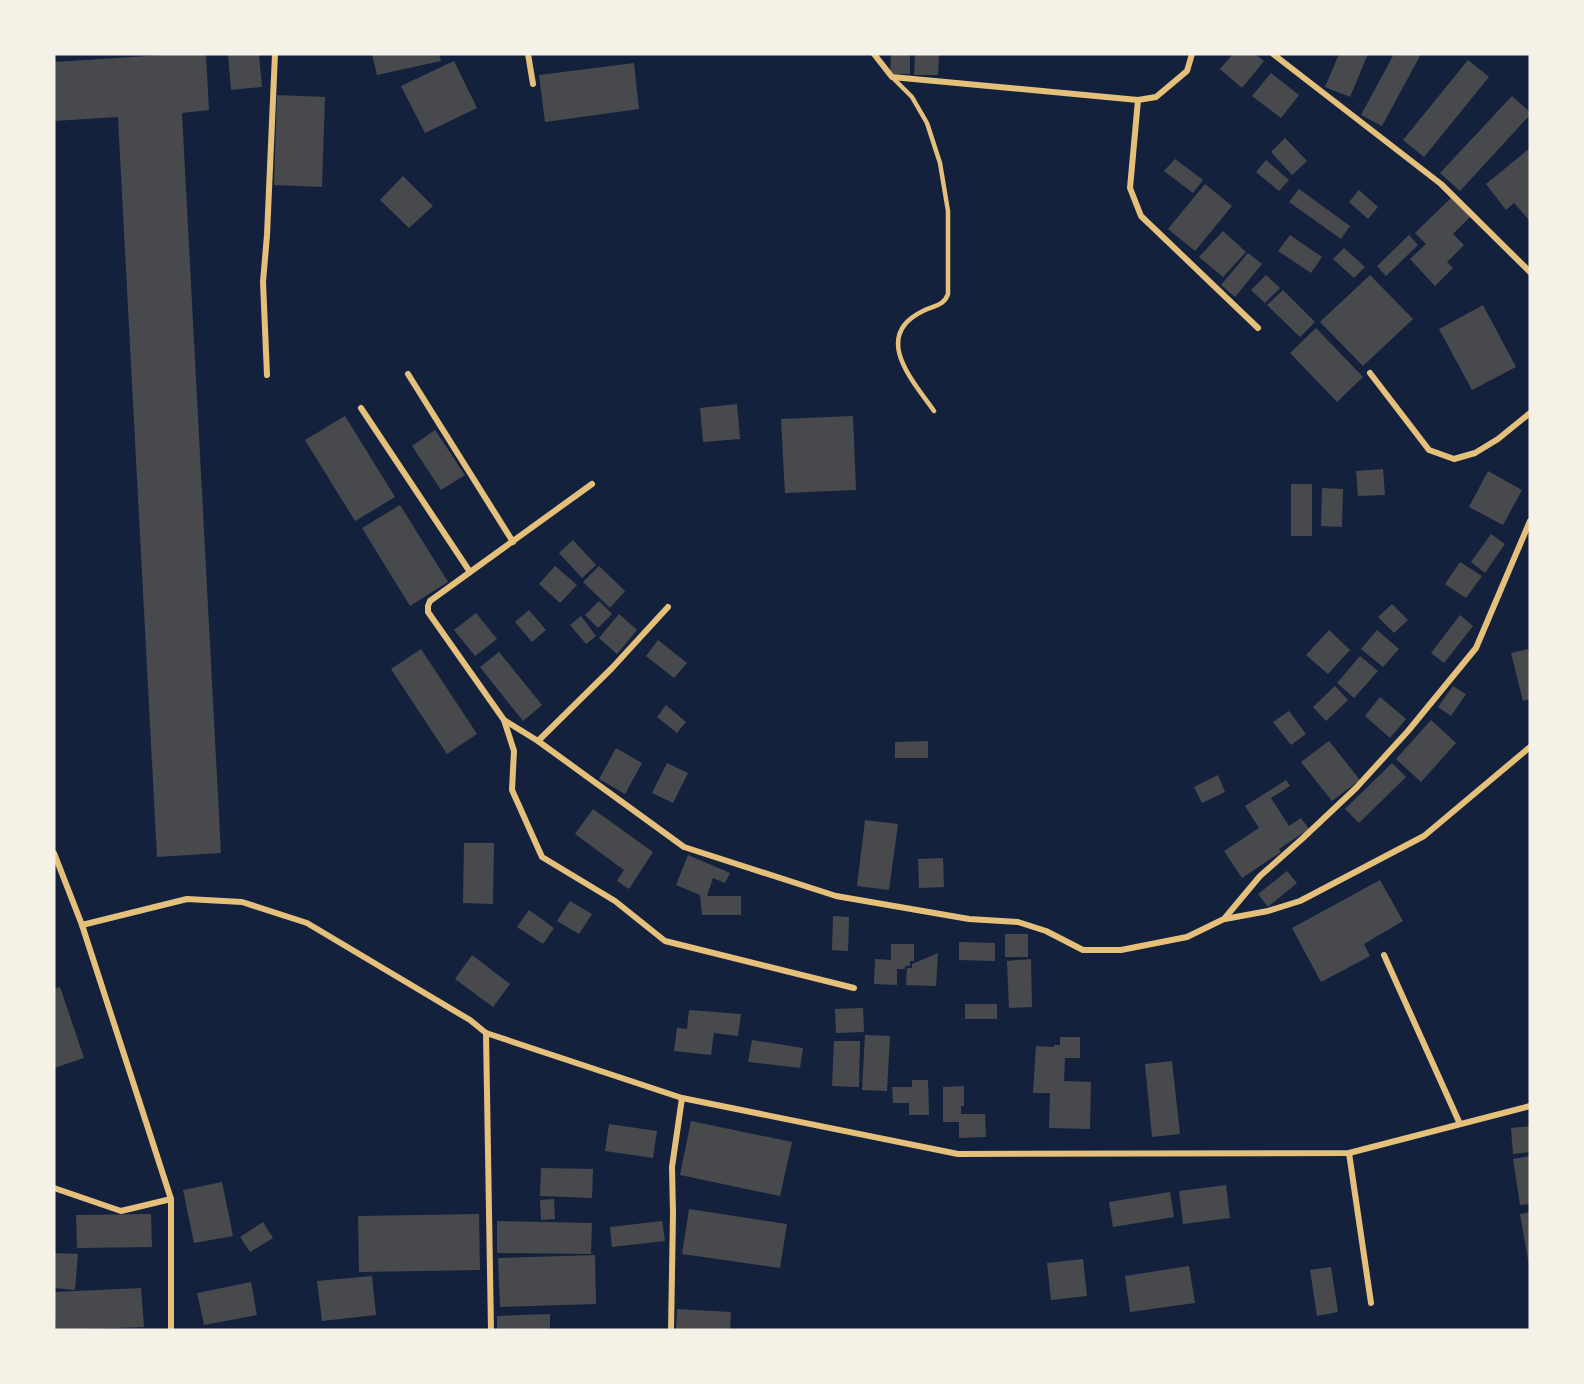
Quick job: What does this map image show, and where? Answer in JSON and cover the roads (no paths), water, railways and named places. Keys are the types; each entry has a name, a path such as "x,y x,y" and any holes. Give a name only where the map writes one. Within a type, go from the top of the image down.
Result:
{"street":[{"path":"267,375 263,282 275,54"},
{"path":"528,54 533,84"},
{"path":"874,54 892,77 1138,100 1156,98 1187,72 1192,54"},
{"path":"1273,54 1441,184 1530,272"},
{"path":"1138,100 1130,188 1141,216 1258,328"},
{"path":"1370,373 1429,450 1454,459 1475,453 1498,439 1530,413"},
{"path":"408,374 513,542"},
{"path":"361,408 470,572"},
{"path":"592,484 430,601 428,606 428,612 504,720 514,752 512,790 542,857 615,901 665,941 854,988"},
{"path":"1224,919 1260,876 1356,788 1408,731 1476,648 1530,521"},
{"path":"538,741 612,668 668,607"},
{"path":"504,720 538,741 684,847 836,896 969,919 1018,922 1046,931 1083,950 1121,950 1187,937 1224,919 1268,911 1300,901 1424,836 1530,747"},
{"path":"54,853 82,925 171,1199 171,1330"},
{"path":"82,925 187,899 242,902 307,923 470,1020 486,1033 682,1098 958,1154 1349,1153 1530,1106"},
{"path":"1384,955 1460,1124"},
{"path":"486,1033 491,1330"},
{"path":"671,1330 672,1167 682,1098"},
{"path":"1349,1153 1371,1303"},
{"path":"54,1188 121,1211 171,1199"}],"lane":[{"path":"892,77 912,98 927,123 940,164 948,211 948,294 946,300 906,321 900,331 897,348 903,367 934,411"}]}
